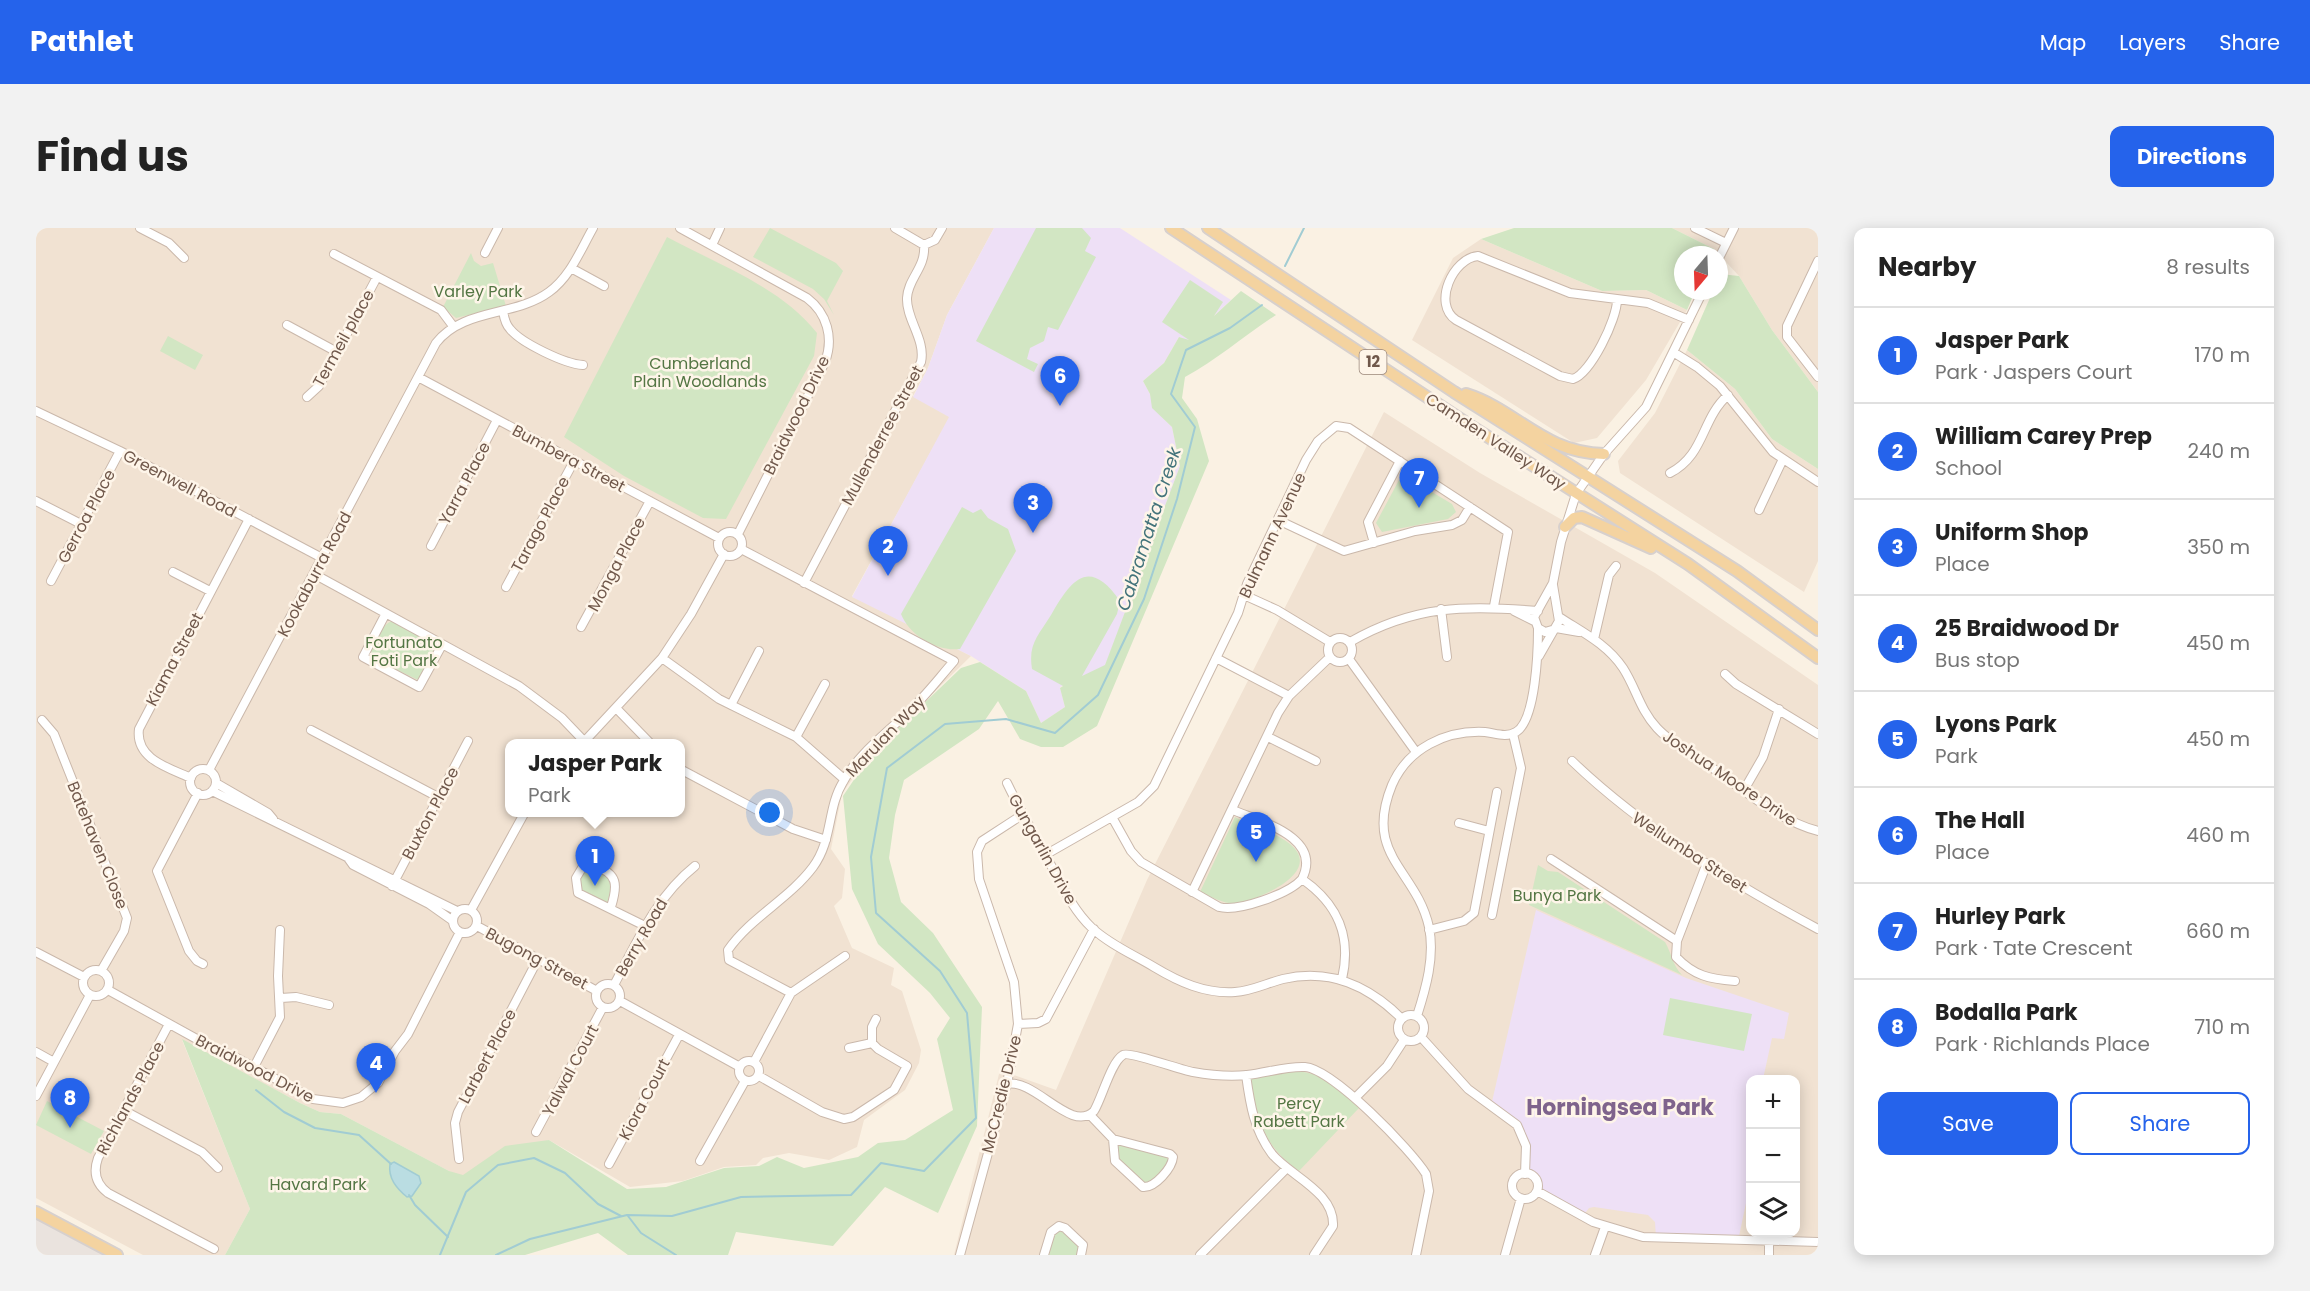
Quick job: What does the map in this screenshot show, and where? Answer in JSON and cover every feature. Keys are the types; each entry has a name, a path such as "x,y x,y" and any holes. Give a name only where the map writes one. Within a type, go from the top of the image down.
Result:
{"main road":[{"name":"Camden Valley Way","path":"1171,228 1576,494 1723,587 1818,658"},
{"name":"Camden Valley Way","path":"1208,228 1454,392 1737,571 1818,630"},
{"path":"1454,392 1481,399 1546,440 1585,453 1604,454"},
{"path":"1565,527 1574,518 1582,517 1642,543 1723,587"},
{"path":"36,1212 117,1255"}],"street":[{"path":"140,228 169,243 184,258"},
{"path":"485,253 498,228"},
{"path":"334,254 441,310 453,326 544,296 561,282 593,228"},
{"name":"Braidwood Drive","path":"680,228 807,298 822,314 829,336 825,362 796,414 788,436 738,534"},
{"path":"712,245 720,228"},
{"path":"895,228 924,245 935,240 942,228"},
{"path":"1695,228 1726,243"},
{"path":"1725,246 1734,228"},
{"name":"Mullenderree Street","path":"804,583 921,362 922,350 907,300 909,289 924,261 924,245"},
{"path":"1617,300 1613,320 1587,370 1573,379 1560,376 1456,320 1447,312 1444,302 1459,265 1467,258 1478,256 1570,293 1648,303 1689,320"},
{"path":"1817,264 1787,326 1788,337 1818,377"},
{"path":"571,268 604,286"},
{"name":"Termeil place","path":"307,397 319,386 377,277"},
{"path":"1539,658 1536,625 1539,609 1553,583 1565,527 1576,494 1604,454 1646,407 1699,300"},
{"path":"503,311 508,327 519,337 563,360 583,365"},
{"path":"287,325 337,352"},
{"name":"Kookaburra Road","path":"209,770 434,347 453,326"},
{"path":"1673,352 1697,367 1728,395 1765,443 1783,459 1818,482"},
{"name":"Bumbera Street","path":"418,377 719,538"},
{"path":"1670,473 1690,460 1718,405 1728,395"},
{"name":"Greenwell Road","path":"36,411 120,451 322,558"},
{"name":"Yarra Place","path":"430,546 498,420"},
{"name":"Bulmann Avenue","path":"1046,855 1138,802 1154,786 1312,450 1336,426 1349,428 1508,532 1494,606"},
{"name":"Gerroa Place","path":"51,581 120,451"},
{"path":"1759,510 1783,459"},
{"name":"Tarago Place","path":"506,587 574,461"},
{"path":"1374,543 1368,522 1400,461"},
{"path":"36,501 81,524"},
{"name":"Monga Place","path":"581,627 650,501"},
{"path":"1278,520 1344,551 1415,531 1452,525 1462,520 1470,507"},
{"name":"Kiama Street","path":"191,778 147,755 140,746 138,733 141,721 249,519"},
{"path":"728,531 738,534 742,541 741,549 732,556 724,554 719,549 719,538 728,531"},
{"path":"741,549 804,583"},
{"path":"586,739 662,658 691,614 724,554"},
{"path":"1594,639 1609,575 1616,566"},
{"path":"173,572 210,591"},
{"path":"314,574 385,615 519,686 562,718 580,739"},
{"name":"Marulan Way","path":"791,993 729,960 727,953 745,928 812,867 826,840 844,779 886,730 915,706 954,661 804,583"},
{"path":"1417,1016 1427,981 1429,930 1417,896 1390,855 1384,830 1385,810 1392,786 1401,769 1416,752 1445,737 1463,733 1513,734 1521,728 1526,718 1539,658 1554,629 1557,614 1553,583"},
{"path":"1244,595 1277,610 1330,642"},
{"path":"1350,642 1397,619 1441,609 1494,606 1510,609 1548,607 1557,614"},
{"path":"1441,609 1447,657"},
{"path":"1510,609 1545,632 1554,629"},
{"name":"Joshua Moore Drive","path":"1557,614 1610,652 1623,668 1638,702 1658,729 1793,822 1818,831"},
{"path":"385,615 363,657 419,687 442,645"},
{"name":"Joshua Moore Drive","path":"1554,629 1583,633"},
{"path":"1339,637 1350,642 1353,650 1349,659 1340,662 1330,657 1328,651 1330,642 1339,637"},
{"path":"730,705 759,651"},
{"path":"1192,892 1278,713 1289,696 1330,657"},
{"path":"662,658 702,688 730,705 796,737 844,779"},
{"path":"1216,658 1289,696"},
{"path":"1349,659 1416,752"},
{"path":"1725,674 1736,684 1818,734"},
{"path":"796,737 825,684"},
{"path":"616,708 646,739"},
{"path":"1744,790 1763,757 1779,709"},
{"name":"Batehaven Close","path":"42,720 54,734 127,918 124,931 101,971"},
{"path":"311,730 438,797"},
{"path":"1492,915 1521,768 1513,734"},
{"path":"1268,736 1316,761"},
{"name":"Buxton Place","path":"393,883 468,741"},
{"name":"Wellumba Street","path":"1572,761 1616,802 1762,898 1818,929"},
{"path":"198,793 192,787 191,778 196,771 209,770 216,783 268,813 273,819"},
{"path":"685,771 793,829 826,840"},
{"path":"212,791 216,783"},
{"name":"Gungarlin Drive","path":"1007,783 1076,910 1094,929 1166,974 1202,989 1244,991 1283,979 1312,975 1342,979 1371,992 1402,1019"},
{"path":"198,793 212,791 356,860 429,904 453,921 460,932 471,932 477,926 477,915 464,908 457,911 453,921"},
{"path":"1429,930 1464,921 1474,913 1497,792"},
{"path":"198,793 157,871 189,951 197,961 203,964"},
{"path":"1112,817 1131,851 1141,862 1212,904 1233,909 1292,888 1302,879 1305,859 1300,843 1282,832 1233,810"},
{"name":"McCredie Drive","path":"960,1255 1007,1084 1018,1024 1014,982 979,879 977,852 982,841 1022,814"},
{"path":"471,910 523,817"},
{"path":"1459,823 1489,831"},
{"path":"1551,860 1677,941"},
{"path":"1707,862 1677,941 1676,957 1689,971 1710,980 1735,981"},
{"path":"610,907 616,884 613,875 594,866 582,868 576,878 578,893 590,901 610,907 645,926"},
{"name":"Berry Road","path":"614,985 645,926 669,890 695,866"},
{"path":"1302,879 1327,900 1338,916 1346,948 1342,979"},
{"path":"393,883 457,911"},
{"name":"Bugong Street","path":"477,926 597,991"},
{"path":"1018,1024 1038,1023 1046,1019 1094,929"},
{"path":"254,1067 279,1021 280,930"},
{"name":"Braidwood Drive","path":"108,990 319,1101 343,1103 365,1095 386,1070 460,932"},
{"path":"36,952 84,977"},
{"path":"754,1062 791,993 844,956"},
{"name":"Larbert Place","path":"459,1159 455,1123 458,1112 538,959"},
{"path":"94,970 101,971 109,981 108,990 102,995 90,995 84,989 84,977 94,970"},
{"path":"607,983 614,985 620,991 620,1001 613,1008 603,1007 597,1000 597,991 607,983"},
{"path":"36,1096 90,995"},
{"path":"281,998 296,997 329,1005"},
{"path":"620,1001 740,1067"},
{"name":"Yalwal Court","path":"536,1132 603,1007"},
{"path":"1409,1015 1417,1016 1425,1028 1421,1037 1413,1042 1404,1040 1398,1030 1402,1019 1409,1015"},
{"path":"759,1076 833,1117 853,1117 894,1090 907,1066 872,1043 872,1027 876,1019"},
{"name":"Richlands Place","path":"169,1024 96,1165 96,1178 101,1186 214,1249"},
{"name":"Kiora Court","path":"609,1164 679,1035"},
{"path":"1421,1037 1468,1089 1517,1125 1526,1146 1525,1174"},
{"path":"1355,1098 1387,1066 1404,1040"},
{"path":"849,1048 872,1043"},
{"path":"36,1052 54,1062"},
{"path":"1007,1084 1012,1083 1034,1091 1076,1117 1090,1115 1098,1104 1116,1063 1124,1054 1130,1053 1157,1064 1199,1074 1246,1075 1292,1067 1317,1069 1355,1098 1426,1174 1429,1191 1416,1255"},
{"path":"748,1060 754,1062 759,1067 759,1076 753,1081 745,1081 739,1074 740,1067 748,1060"},
{"path":"1246,1075 1255,1123 1273,1155 1320,1196 1334,1220 1330,1235 1314,1255"},
{"path":"700,1161 745,1081"},
{"path":"123,1110 202,1152 218,1168"},
{"path":"1090,1115 1113,1139 1164,1151 1173,1157 1171,1166 1152,1186 1143,1187 1115,1161 1113,1139"},
{"path":"1200,1255 1287,1168"},
{"path":"1525,1174 1535,1179 1537,1191 1530,1198 1521,1198 1515,1194 1512,1185 1516,1177 1525,1174"},
{"path":"1537,1191 1605,1227 1656,1238 1818,1242"},
{"path":"1505,1255 1521,1198"},
{"path":"1044,1255 1051,1232 1054,1227 1059,1226 1080,1241 1083,1245 1081,1255"},
{"path":"1595,1255 1605,1227"},
{"path":"1769,1242 1769,1255"}],"shaded area":[{"path":"36,228 994,228 947,315 928,368 913,396 950,417 852,596 971,656 872,753 842,793 831,849 845,869 842,898 834,906 852,948 894,968 891,985 902,991 921,1050 919,1063 905,1090 864,1120 857,1147 829,1160 789,1153 763,1158 756,1165 724,1167 683,1181 630,1187 549,1140 464,1179 341,1114 320,1112 300,1103 182,1040 250,1209 225,1255 143,1255 36,1198"},
{"path":"994,228 1120,228 1231,300 1187,341 1179,337 1164,363 1143,381 1150,394 1153,408 1172,427 1180,466 1105,666 1060,687 1065,707 1041,723 1026,691 971,656 852,597 949,417 913,397 928,368 947,315"},
{"path":"1672,228 1818,228 1818,392 1772,330 1739,276 1728,264 1728,246 1708,246"},
{"path":"1481,239 1602,291 1646,290 1687,310 1646,380 1597,438 1574,443 1412,340 1453,258"},
{"path":"1687,350 1735,389 1772,439 1818,469 1818,561 1804,592 1620,473 1618,461 1655,413"},
{"path":"1384,412 1480,473 1655,573 1818,685 1818,1255 954,1255 1000,1070 1056,1090 1147,880"},
{"path":"1536,910 1686,978 1789,1013 1784,1039 1772,1038 1764,1075 1746,1075 1746,1203 1738,1241 1656,1238 1655,1222 1648,1215 1594,1207 1589,1208 1582,1217 1537,1191 1537,1181 1529,1174 1522,1132 1491,1106"},
{"path":"36,1214 109,1255 36,1255"}],"green space":[{"path":"770,228 836,263 843,271 827,301 834,315 824,299 813,289 753,257"},
{"path":"1036,228 1082,228 1091,238 1085,251 1096,257 1058,330 1048,327 1044,341 1030,348 1027,359 1038,364 1034,372 976,341"},
{"path":"1514,228 1672,228 1708,246 1674,246 1674,300 1691,300 1687,310 1646,290 1602,291 1481,239"},
{"name":"Cumberland Plain Woodlands","path":"667,237 767,290 785,302 817,333 814,356 726,519 703,518 624,476 564,437"},
{"name":"Varley Park","path":"471,253 474,261 481,266 493,263 506,306 456,318 443,307"},
{"path":"1728,275 1739,276 1772,330 1818,392 1818,469 1772,439 1735,389 1687,350 1709,300 1728,300"},
{"name":"Havard Park","path":"1190,280 1223,302 1214,316 1241,291 1276,315 1185,377 1182,398 1197,419 1209,461 1097,726 1063,747 1041,747 1020,739 998,701 979,729 904,780 895,815 889,858 901,902 933,933 982,1007 977,1126 938,1213 885,1187 833,1246 736,1232 728,1255 628,1255 598,1233 525,1255 225,1255 250,1209 182,1039 300,1103 320,1112 341,1114 449,1171 463,1175 505,1146 549,1140 627,1189 666,1187 724,1168 759,1166 777,1157 804,1168 858,1157 878,1143 905,1140 953,1110 937,1039 950,1018 930,993 878,944 852,889 843,796 872,753 961,668 980,662 1026,691 1041,723 1065,707 1060,688 1063,686 1032,669 1031,653 1035,640 1066,592 1073,583 1090,576 1099,579 1109,587 1120,601 1117,614 1082,676 1105,665 1180,466 1172,427 1152,408 1150,394 1143,381 1164,363 1179,337 1189,340 1162,322"},
{"path":"168,336 203,355 195,370 160,351"},
{"path":"1405,476 1452,504 1456,512 1448,519 1382,532 1376,523 1399,480"},
{"path":"962,507 973,513 981,509 988,518 1008,529 1016,551 960,649 951,649 933,645 917,635 910,629 901,614"},
{"name":"Fortunato Foti Park","path":"392,621 436,645 436,649 418,680 371,657 377,636 384,626"},
{"path":"1235,817 1285,840 1298,854 1299,864 1295,874 1274,890 1235,904 1200,892"},
{"name":"Bunya Park","path":"1538,865 1548,871 1558,872 1665,942 1682,975 1529,905"},
{"path":"593,867 613,880 607,904 581,892 579,876 581,871"},
{"path":"1670,998 1752,1014 1744,1051 1663,1035"},
{"name":"Percy Rabett Park","path":"1290,1071 1311,1074 1328,1081 1359,1108 1299,1171 1269,1141 1259,1119 1249,1078"},
{"path":"47,1101 104,1131 91,1154 36,1125"},
{"path":"1116,1143 1166,1155 1169,1162 1148,1185 1143,1184 1116,1158"},
{"path":"1058,1232 1064,1232 1075,1241 1078,1255 1049,1255 1054,1236"}],"water":[{"path":"394,1162 419,1176 421,1183 412,1196 407,1197 394,1182 390,1174 390,1164"}],"waterway":[{"name":"Cabramatta Creek","path":"1285,266 1304,228"},
{"name":"Cabramatta Creek","path":"496,1255 530,1239 627,1215 672,1216 741,1197 851,1195 881,1163 924,1171 976,1118 967,1013 940,971 876,913 871,857 887,768 945,724 1006,719 1055,733 1098,695 1144,599 1177,499 1195,427 1171,394 1186,350 1230,328 1262,305"},
{"path":"256,1090 284,1112 315,1128 359,1135 391,1164"},
{"path":"440,1255 466,1192 498,1165 534,1158 565,1173 598,1204 621,1216"},
{"path":"409,1195 415,1205 448,1237"},
{"path":"628,1216 641,1233 676,1255"}],"place":[{"name":"The Hall","path":"1060,406"},
{"name":"Hurley Park","path":"1419,508"},
{"name":"Uniform Shop","path":"1033,533"},
{"name":"William Carey Prep","path":"888,576"},
{"name":"Lyons Park","path":"1256,862"},
{"name":"Jasper Park","path":"595,886"},
{"name":"25 Braidwood Dr","path":"376,1093"},
{"name":"Bodalla Park","path":"70,1128"}],"district":[{"name":"Horningsea Park","path":"1620,1107"}]}
